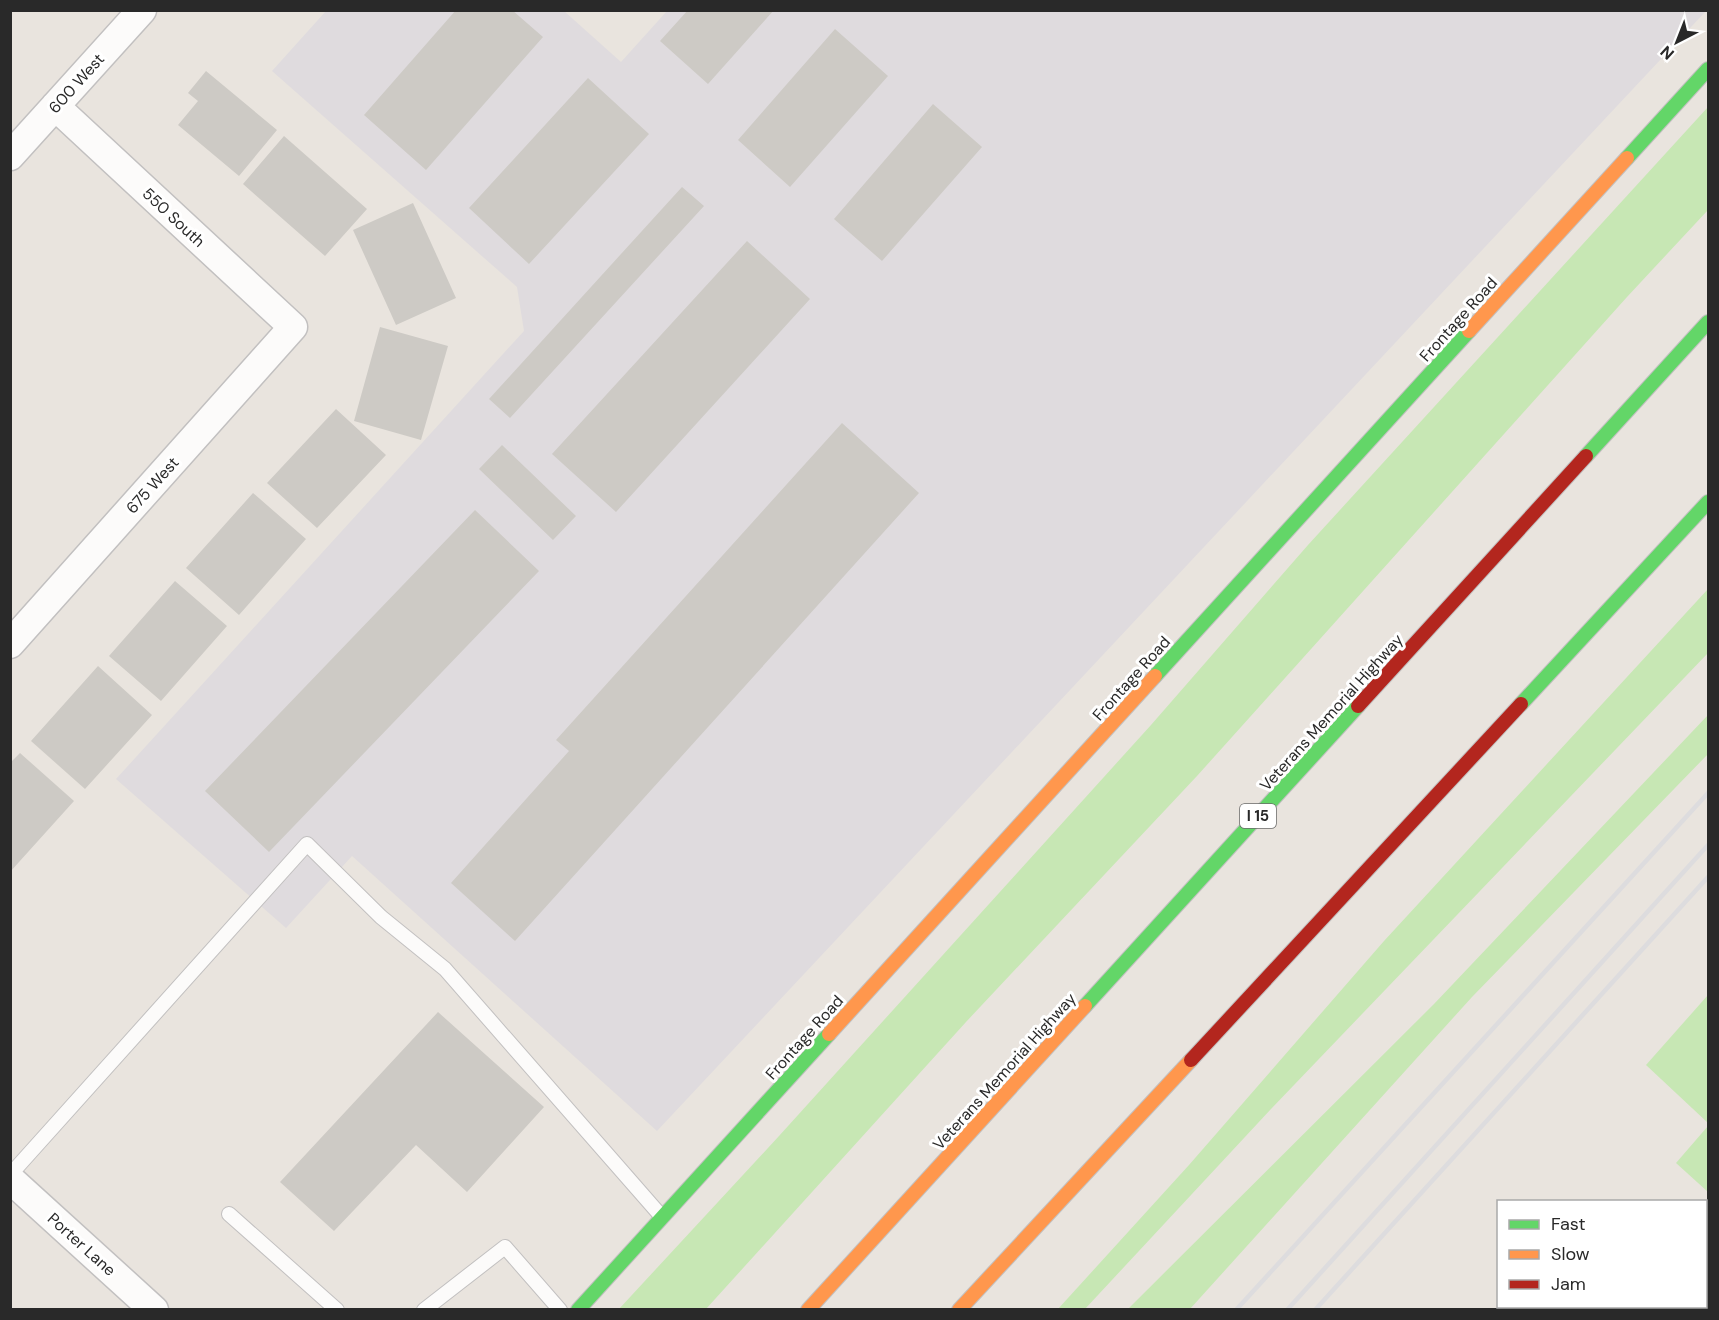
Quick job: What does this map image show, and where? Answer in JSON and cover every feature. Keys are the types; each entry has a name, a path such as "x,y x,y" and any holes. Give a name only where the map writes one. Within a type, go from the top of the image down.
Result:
{"main road":[{"name":"Frontage Road","path":"578,1310 1708,69"},
{"name":"Veterans Memorial Highway","path":"808,1310 1708,322"},
{"path":"960,1310 1708,502"}],"street":[{"name":"600 West","path":"10,156 142,10"},
{"name":"550 South","path":"55,106 293,327"},
{"name":"675 West","path":"10,644 293,327"},
{"name":"Porter Lane","path":"10,1177 150,1308"}],"lane":[{"path":"10,1177 307,844 381,917 445,969 662,1217"},
{"path":"229,1214 337,1310"},
{"path":"424,1310 505,1247 560,1310"}],"shaded area":[{"path":"326,11 564,11 621,62 667,11 1706,11 657,1131 352,856 286,928 116,779 524,331 517,287 272,71"}],"green space":[{"path":"1708,107 1708,210 1627,297 1197,776 966,1022 706,1309 619,1309 779,1136 1151,725 1308,545"},
{"path":"1708,589 1708,653 1271,1109 1085,1309 1058,1309 1189,1165 1384,941"},
{"path":"1708,715 1708,754 1472,997 1190,1309 1128,1309 1434,1004"},
{"path":"1708,995 1708,1123 1646,1065"},
{"path":"1708,1126 1708,1192 1676,1163"}],"building":[{"path":"456,10 512,10 543,37 426,170 364,115"},
{"path":"688,10 774,10 708,84 660,41"},
{"path":"835,29 888,76 790,187 738,140"},
{"path":"206,71 277,130 239,176 178,125 198,101 188,93"},
{"path":"588,78 649,134 529,264 469,208"},
{"path":"933,104 982,147 882,261 834,219"},
{"path":"284,136 367,209 325,256 243,184"},
{"path":"682,187 704,206 510,418 489,399"},
{"path":"413,203 456,298 396,325 353,230"},
{"path":"747,241 810,299 616,512 552,454"},
{"path":"380,327 448,346 421,440 354,421"},
{"path":"336,409 386,455 317,528 267,483"},
{"path":"842,423 919,493 515,941 451,883 569,751 556,740"},
{"path":"502,445 576,516 553,540 479,469"},
{"path":"253,493 306,539 239,615 186,568"},
{"path":"475,510 539,571 269,852 205,791"},
{"path":"175,581 227,626 161,701 109,656"},
{"path":"98,666 152,715 85,789 31,741"},
{"path":"20,753 74,801 10,872 10,763"},
{"path":"438,1012 544,1107 467,1192 416,1145 334,1231 280,1182"}],"railway":[{"path":"1236,1310 1708,793"},
{"path":"1287,1310 1708,845"},
{"path":"1315,1310 1708,877"}],"traffic: fast":[{"path":"1627,158 1708,69"},
{"path":"1586,456 1708,322"},
{"path":"1155,676 1469,331"},
{"path":"1521,704 1708,502"},
{"path":"1085,1006 1358,706"},
{"path":"578,1310 829,1034"}],"traffic: slow":[{"path":"1469,331 1627,158"},
{"path":"829,1034 1155,676"},
{"path":"808,1310 1085,1006"},
{"path":"959,1310 1191,1060"}],"traffic: jam":[{"path":"1358,706 1586,456"},
{"path":"1191,1060 1521,704"}]}
